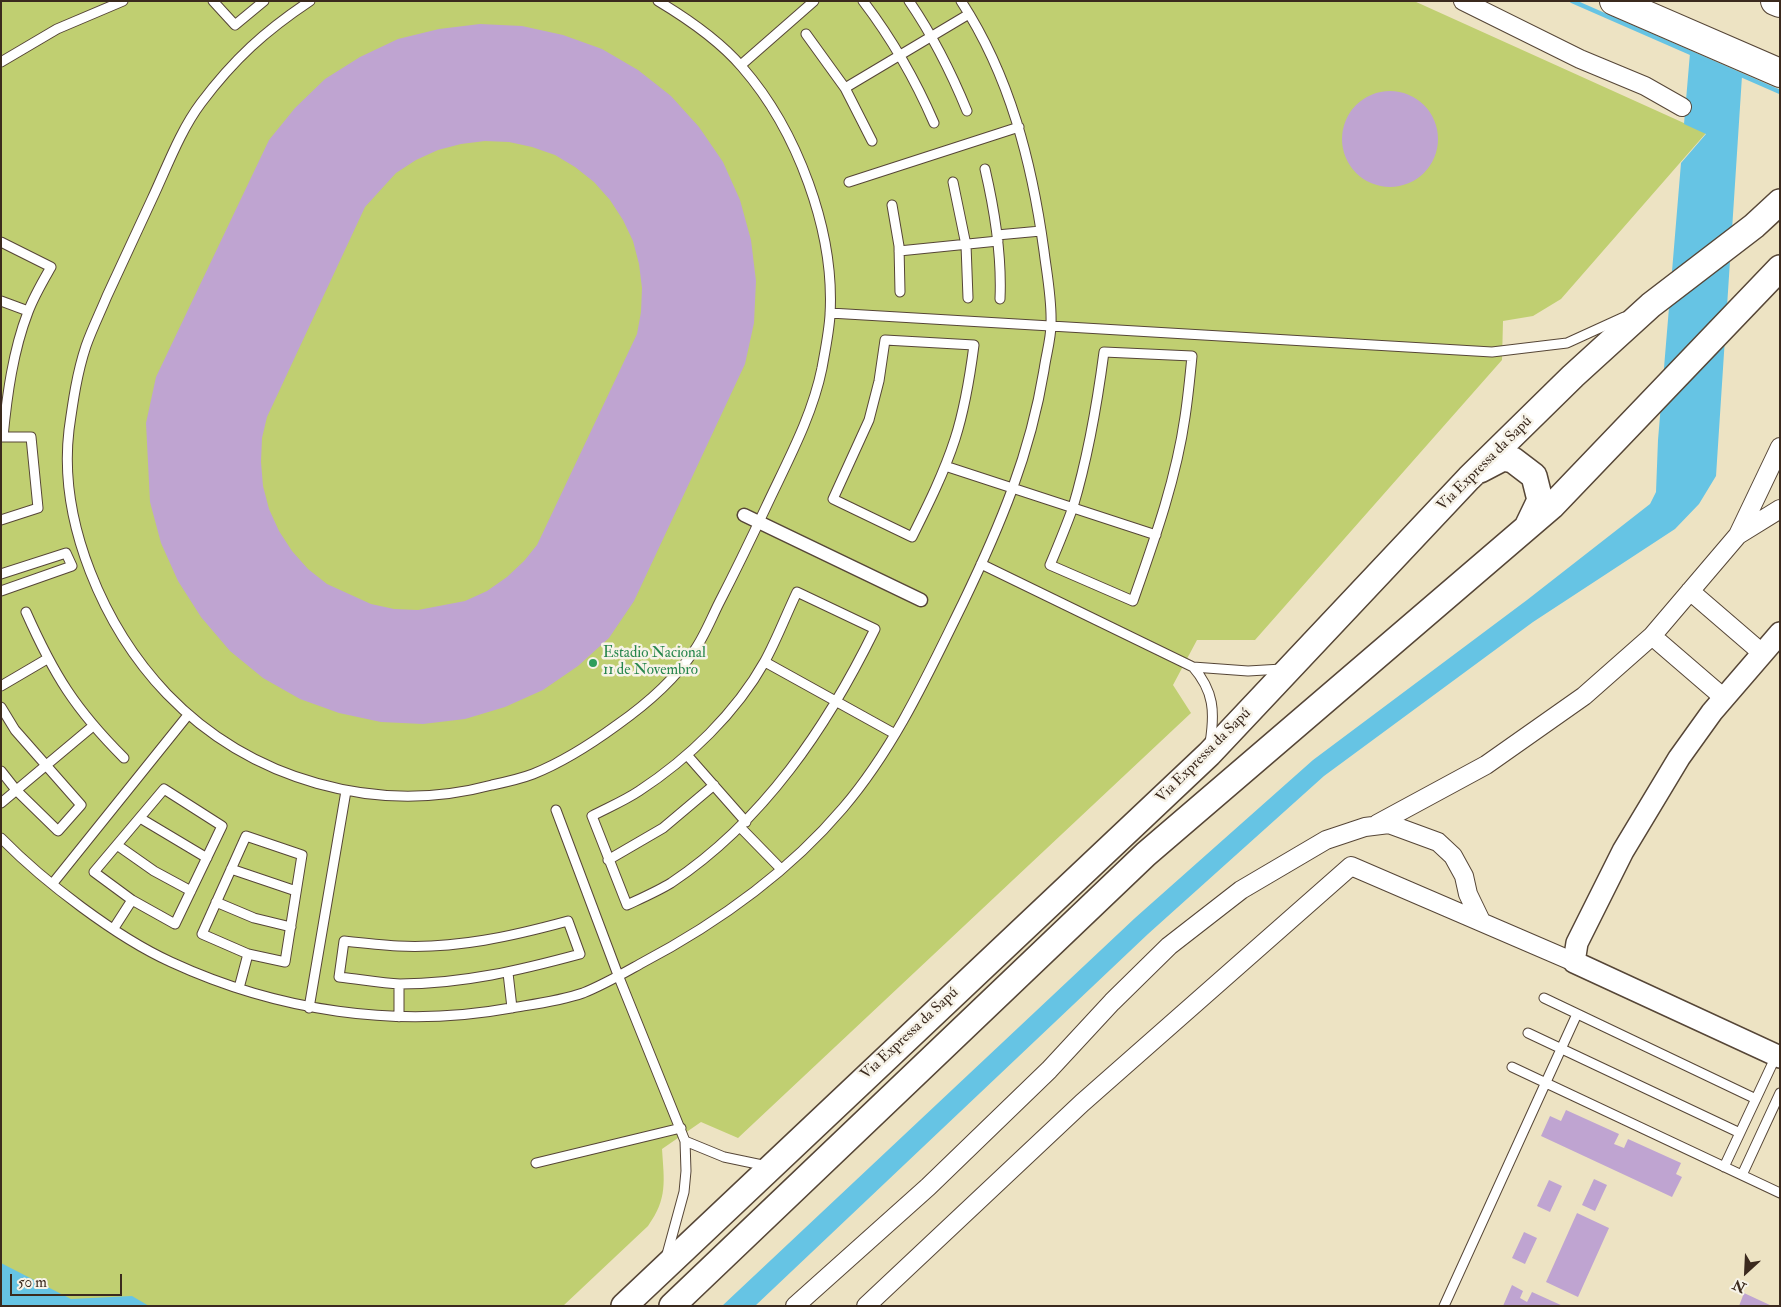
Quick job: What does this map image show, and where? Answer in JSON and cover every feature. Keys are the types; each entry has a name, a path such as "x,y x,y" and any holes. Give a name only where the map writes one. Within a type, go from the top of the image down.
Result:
{"highway":[{"path":"1614,1 1780,73"},
{"path":"1775,1 1780,3"}],"main road":[{"name":"Via Expressa da Sapú","path":"624,1306 1209,754 1469,478 1573,376 1651,305 1754,226 1780,202"},
{"name":"Via Expressa da Sapú","path":"672,1306 1146,854 1526,530 1578,482 1780,268"},
{"path":"1469,478 1493,462 1503,458 1513,460 1534,476 1540,500 1526,530"}],"street":[{"path":"1463,1 1580,58 1645,86 1682,107"},
{"path":"795,1306 928,1188 1049,1070 1112,1002 1169,946 1241,890 1326,840 1377,824 1486,764 1584,696 1652,636 1738,535 1780,447"},
{"path":"1738,535 1780,509"},
{"path":"744,515 760,521 921,600"},
{"path":"1690,591 1762,653"},
{"path":"1574,962 1577,943 1628,843 1679,758 1724,698 1780,633"},
{"path":"1652,636 1724,698"},
{"path":"1377,824 1389,824 1438,842 1447,848 1464,876 1468,894 1481,921"},
{"path":"866,1306 1082,1103 1351,866 1574,962 1778,1057"}],"lane":[{"path":"1,62 57,29 123,1"},
{"path":"213,1 235,25 264,1"},
{"path":"310,1 269,28 232,65 197,108 168,164 87,343 74,392 68,445 70,497 83,548 99,595 124,640 147,671 188,715 226,744 264,765 305,781 346,791 409,798 470,791 533,774 590,745 645,704 694,652 760,521 807,420 821,372 830,313 826,252 809,180 782,121 741,65 691,21 658,1"},
{"path":"741,65 814,1"},
{"path":"863,1 900,55 919,89 934,123"},
{"path":"909,1 932,36 967,111"},
{"path":"1,838 53,883 114,928 169,962 239,988 308,1008 399,1017 468,1016 582,993 679,943 740,904 781,869 842,808 895,734 919,692 981,564 1014,488 1028,449 1038,408 1051,326 1041,231 1033,179 1019,127 998,68 961,1"},
{"path":"845,88 969,14"},
{"path":"806,34 845,88 872,142"},
{"path":"849,182 1019,127"},
{"path":"985,169 998,238 1001,269 1000,299"},
{"path":"952,182 966,244 968,298"},
{"path":"892,204 899,251 900,292"},
{"path":"899,251 966,244 1041,231"},
{"path":"1,242 51,266 28,311 12,372 2,437 31,438 38,508 1,519"},
{"path":"1,301 28,311"},
{"path":"830,313 1492,352 1567,342 1651,305"},
{"path":"885,340 974,345 964,406 945,466 912,537 833,499 868,420 879,381 885,340"},
{"path":"1104,352 1192,356 1185,418 1171,482 1156,535 1133,601 1050,565 1072,508 1097,405 1104,352"},
{"path":"945,466 1156,535"},
{"path":"1,574 66,553 72,566 1,591"},
{"path":"981,564 1193,666 1248,671 1290,669"},
{"path":"797,592 875,629 836,702 803,753 743,824 708,856 670,884 627,905 592,816 638,792 687,755 720,723 765,662 797,592"},
{"path":"26,612 47,659 66,691 93,726 124,758"},
{"path":"1,686 47,659"},
{"path":"765,662 895,734"},
{"path":"1193,666 1203,678 1213,706 1209,754"},
{"path":"1,707 15,730 81,805 58,831 16,790 1,771"},
{"path":"53,883 188,715"},
{"path":"1,804 93,726"},
{"path":"687,755 781,869"},
{"path":"608,860 663,828 714,786"},
{"path":"164,789 222,826 175,924 132,900 94,872 140,818 164,789"},
{"path":"308,1008 346,791"},
{"path":"556,810 618,975 685,1141 686,1171 684,1192 662,1270"},
{"path":"140,818 207,858"},
{"path":"246,836 302,855 296,892 286,962 248,954 202,934 246,836"},
{"path":"117,845 154,871 191,891"},
{"path":"231,869 296,892"},
{"path":"114,928 132,900"},
{"path":"216,902 254,918 291,927"},
{"path":"568,921 580,954 508,973 460,980 399,984 339,977 344,941 399,946 455,944 515,935 568,921"},
{"path":"239,988 248,954"},
{"path":"508,973 512,1008"},
{"path":"399,984 399,1017"},
{"path":"1544,998 1756,1099"},
{"path":"1444,1306 1577,1014"},
{"path":"1528,1032 1740,1133"},
{"path":"1724,1167 1778,1057"},
{"path":"1512,1067 1780,1193"},
{"path":"1742,1175 1780,1093"},
{"path":"536,1163 681,1128"},
{"path":"685,1141 724,1156 770,1167"}],"green space":[{"name":"Estadio Nacional 11 de Novembro","path":"1,1 1414,1 1706,133 1561,299 1533,316 1503,321 1502,360 1255,640 1197,640 1173,685 1191,713 738,1138 701,1122 662,1149 662,1198 648,1226 563,1306 1,1306"}],"water":[{"path":"1690,53 1742,76 1716,476 1699,504 1675,529 1533,622 1324,776 1148,934 755,1306 722,1306 1135,918 1313,760 1527,600 1650,504 1656,492 1658,440 1681,163 1706,134 1684,124"},
{"path":"1,1263 71,1299 132,1296 149,1306 1,1306"}],"building":[{"name":"Estadio Nacional 11 de Novembro","path":"480,24 522,26 563,35 602,49 638,70 671,96 699,127 723,162 740,200 751,240 756,281 754,323 745,364 634,601 609,638 578,666 543,690 505,707 465,719 423,724 381,722 339,713 300,699 263,678 230,651 201,617 178,581 161,543 150,502 146,423 156,377 269,140 295,108 325,79 360,57 398,39 439,29","holes":["485,141 509,142 555,155 575,167 594,182 610,200 623,220 633,241 639,264 642,288 641,312 637,334 537,545 524,561 507,577 487,591 465,601 418,610 394,609 371,604 327,584 308,569 292,551 279,531 269,509 263,486 262,438 267,417 365,207 396,173 416,160 438,150 461,144"]},
{"path":"1390,91 1408,94 1424,105 1435,121 1438,139 1435,157 1424,173 1408,184 1390,187 1372,184 1356,173 1345,157 1342,139 1345,121 1356,105 1372,94"},
{"path":"1566,1110 1619,1134 1614,1144 1624,1148 1628,1139 1681,1163 1676,1174 1682,1177 1672,1197 1541,1136 1550,1116 1561,1121"},
{"path":"1594,1179 1607,1185 1595,1211 1582,1205"},
{"path":"1549,1180 1562,1186 1550,1212 1537,1206"},
{"path":"1577,1213 1609,1228 1578,1297 1546,1282"},
{"path":"1524,1232 1537,1238 1525,1264 1512,1258"},
{"path":"1512,1285 1523,1291 1520,1298 1527,1302 1532,1292 1563,1306 1503,1306"},
{"path":"1744,1293 1772,1306 1739,1306"}],"waterway":[{"path":"1572,1 1780,92"}],"place":[{"name":"Estadio Nacional 11 de Novembro","path":"593,663"}]}
